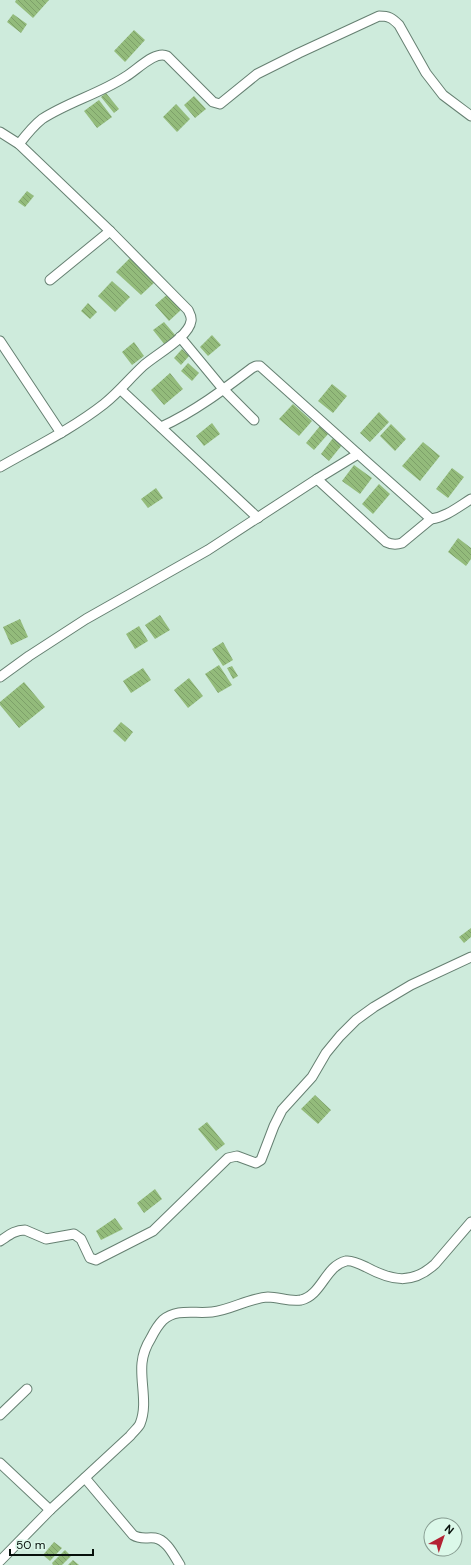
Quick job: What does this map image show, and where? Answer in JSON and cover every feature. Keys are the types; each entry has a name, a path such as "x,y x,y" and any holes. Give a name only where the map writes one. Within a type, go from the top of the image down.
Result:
{"street":[{"path":"19,144 35,126 48,116 121,80 155,55 163,54 167,56 213,102 220,104 257,74 379,16 387,16 399,25 426,73 443,95 471,116"},
{"path":"0,132 19,144 110,231 188,310 191,317 191,323 188,329 180,337 142,366 121,390 103,405 61,433 0,467"},
{"path":"50,280 110,231"},
{"path":"180,337 206,370 254,420"},
{"path":"0,341 61,433"},
{"path":"161,428 181,418 252,368 260,366 431,519"},
{"path":"121,390 258,518"},
{"path":"0,677 86,619 208,550 317,478 358,454"},
{"path":"317,478 386,542 392,545 402,543 431,519 440,518 471,499"},
{"path":"0,1241 16,1231 21,1230 46,1239 74,1234 81,1239 90,1258 96,1260 150,1233 228,1158 237,1156 256,1163 261,1160 282,1110 312,1077 326,1053 356,1020 374,1007 411,986 471,956"},
{"path":"0,1561 50,1510 130,1436 140,1424 143,1408 142,1364 144,1349 156,1329 168,1316 177,1312 213,1312 259,1298 270,1297 302,1300 315,1292 330,1271 340,1263 348,1260 358,1263 383,1276 391,1278 415,1276 429,1270 471,1222"},
{"path":"0,1415 27,1389"},
{"path":"0,1463 50,1510"},
{"path":"85,1478 133,1535 137,1538 154,1538 160,1540 167,1545 176,1563"}],"building":[{"path":"16,0 49,0 33,18 15,2"},
{"path":"13,14 27,24 21,33 7,22"},
{"path":"134,30 145,40 125,62 114,51"},
{"path":"106,93 119,109 114,113 101,97"},
{"path":"194,96 206,109 195,118 184,105"},
{"path":"99,100 112,117 97,128 84,111"},
{"path":"176,104 190,119 177,132 163,117"},
{"path":"27,191 34,196 25,207 18,202"},
{"path":"131,257 156,281 141,295 116,272"},
{"path":"112,281 130,297 115,312 98,296"},
{"path":"169,293 182,309 169,321 155,305"},
{"path":"88,303 97,312 90,319 81,311"},
{"path":"164,322 176,336 165,345 153,330"},
{"path":"212,335 221,345 208,356 200,347"},
{"path":"134,342 144,356 132,365 122,352"},
{"path":"182,349 189,356 181,365 174,358"},
{"path":"188,363 199,373 192,381 181,371"},
{"path":"170,373 183,389 164,405 151,390"},
{"path":"332,384 347,396 333,413 318,401"},
{"path":"293,404 312,421 299,436 279,419"},
{"path":"379,412 389,422 370,442 360,433"},
{"path":"212,423 220,434 204,446 196,436"},
{"path":"391,424 406,439 395,451 380,436"},
{"path":"320,426 329,433 314,450 306,443"},
{"path":"333,438 342,445 329,461 321,454"},
{"path":"423,442 440,456 420,481 402,466"},
{"path":"354,465 372,478 360,494 342,481"},
{"path":"452,468 464,477 448,498 436,489"},
{"path":"379,484 390,494 373,514 362,504"},
{"path":"156,488 163,498 148,508 141,499"},
{"path":"458,538 471,548 471,559 466,566 448,552"},
{"path":"160,615 170,630 155,639 145,625"},
{"path":"20,619 28,637 11,645 3,627"},
{"path":"139,626 148,641 135,649 126,634"},
{"path":"223,642 233,660 223,666 212,649"},
{"path":"219,665 232,685 218,693 205,674"},
{"path":"232,666 238,676 233,679 227,668"},
{"path":"143,668 151,680 131,693 123,681"},
{"path":"189,678 203,696 188,708 174,690"},
{"path":"24,682 45,707 19,728 0,705 0,702"},
{"path":"121,722 133,732 125,742 113,731"},
{"path":"471,928 471,937 464,943 459,937"},
{"path":"315,1095 331,1110 318,1124 301,1109"},
{"path":"207,1122 225,1144 216,1151 198,1129"},
{"path":"155,1189 162,1199 144,1213 137,1203"},
{"path":"115,1218 123,1229 101,1240 96,1231"},
{"path":"54,1542 62,1548 50,1561 43,1555"},
{"path":"65,1550 71,1556 62,1565 53,1565 52,1563"},
{"path":"73,1560 79,1565 68,1565"}]}
